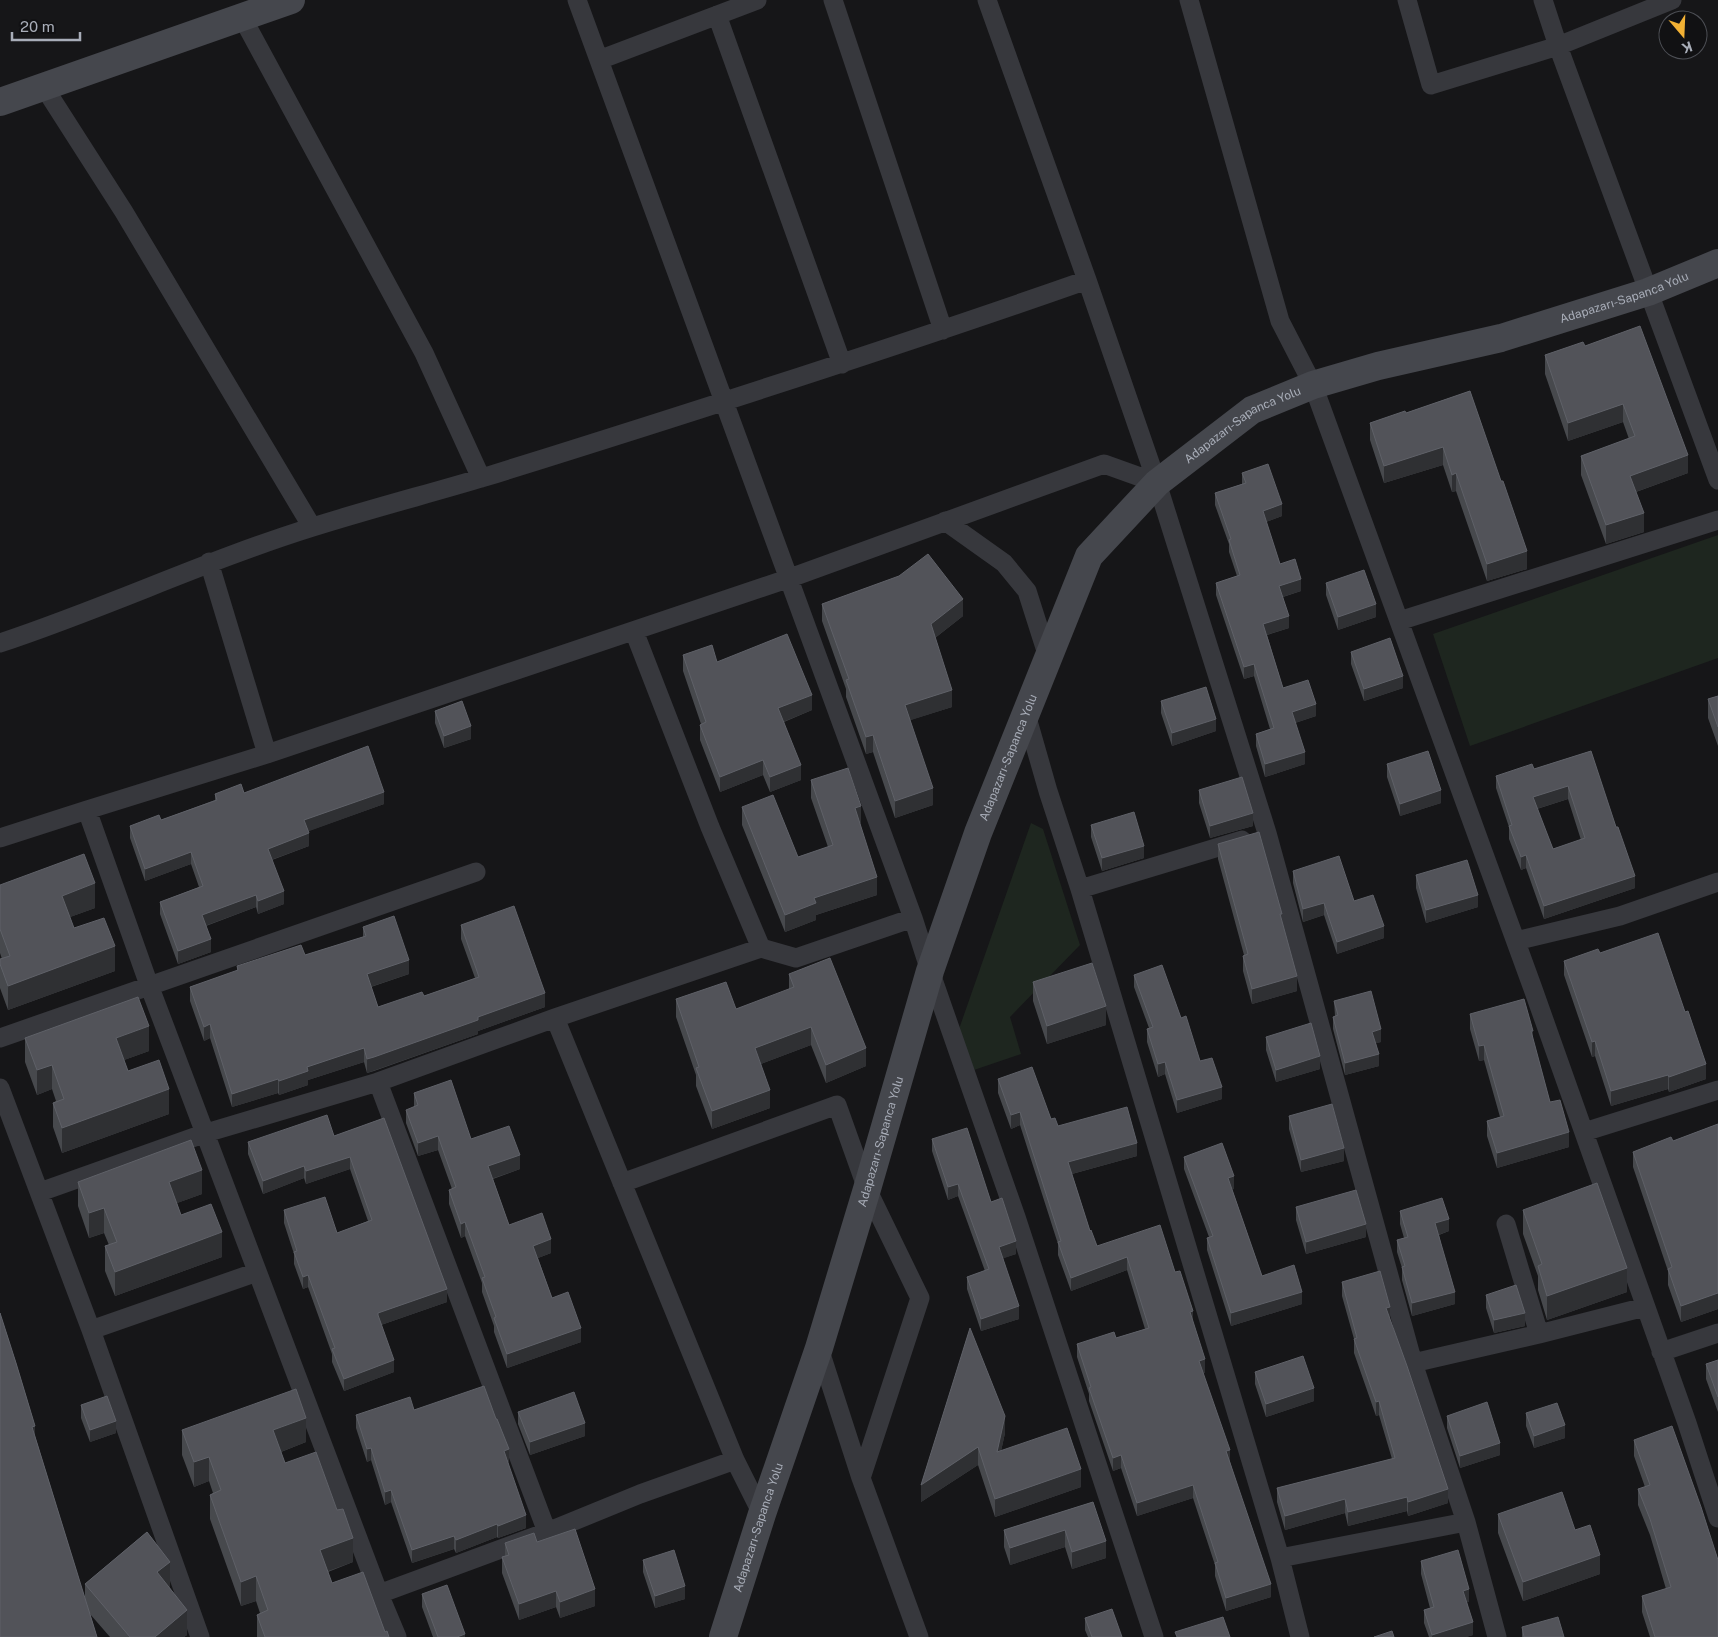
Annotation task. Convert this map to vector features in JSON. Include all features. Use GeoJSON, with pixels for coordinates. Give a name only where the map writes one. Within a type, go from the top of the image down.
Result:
{"type":"FeatureCollection","features":[{"type":"Feature","properties":{"kind":"main road"},"geometry":{"type":"LineString","coordinates":[[0,102],[291,0]]}},
{"type":"Feature","properties":{"kind":"main road","name":"Adapazarı-Sapanca Yolu"},"geometry":{"type":"LineString","coordinates":[[723,1637],[762,1514],[819,1348],[930,971],[978,833],[1089,556],[1157,483],[1252,410],[1313,385],[1378,366],[1501,338],[1648,292],[1718,263]]}},
{"type":"Feature","properties":{"kind":"street"},"geometry":{"type":"LineString","coordinates":[[577,0],[726,402],[913,918],[1016,1217],[1154,1637]]}},
{"type":"Feature","properties":{"kind":"street"},"geometry":{"type":"LineString","coordinates":[[599,60],[757,0]]}},
{"type":"Feature","properties":{"kind":"street"},"geometry":{"type":"LineString","coordinates":[[833,0],[943,330]]}},
{"type":"Feature","properties":{"kind":"street"},"geometry":{"type":"LineString","coordinates":[[987,0],[1157,483],[1267,833],[1413,1363],[1466,1522],[1497,1637]]}},
{"type":"Feature","properties":{"kind":"street"},"geometry":{"type":"LineString","coordinates":[[1189,0],[1280,321],[1313,385],[1516,941],[1662,1352],[1718,1518]]}},
{"type":"Feature","properties":{"kind":"street"},"geometry":{"type":"LineString","coordinates":[[1407,0],[1431,84],[1558,46],[1631,8],[1672,0]]}},
{"type":"Feature","properties":{"kind":"street"},"geometry":{"type":"LineString","coordinates":[[1543,0],[1558,46],[1718,480]]}},
{"type":"Feature","properties":{"kind":"street"},"geometry":{"type":"LineString","coordinates":[[717,15],[842,364]]}},
{"type":"Feature","properties":{"kind":"street"},"geometry":{"type":"LineString","coordinates":[[242,17],[424,353],[481,478]]}},
{"type":"Feature","properties":{"kind":"street"},"geometry":{"type":"LineString","coordinates":[[44,87],[124,212],[312,527]]}},
{"type":"Feature","properties":{"kind":"street"},"geometry":{"type":"LineString","coordinates":[[0,643],[36,631],[209,562],[312,527],[481,478],[726,402],[1087,280]]}},
{"type":"Feature","properties":{"kind":"street"},"geometry":{"type":"LineString","coordinates":[[0,838],[267,754],[634,631],[790,578],[1104,464],[1157,483]]}},
{"type":"Feature","properties":{"kind":"street"},"geometry":{"type":"LineString","coordinates":[[1399,621],[1718,520]]}},
{"type":"Feature","properties":{"kind":"street"},"geometry":{"type":"LineString","coordinates":[[945,521],[1004,563],[1027,591],[1048,657]]}},
{"type":"Feature","properties":{"kind":"street"},"geometry":{"type":"LineString","coordinates":[[209,562],[267,754]]}},
{"type":"Feature","properties":{"kind":"street"},"geometry":{"type":"LineString","coordinates":[[634,631],[710,827],[761,948]]}},
{"type":"Feature","properties":{"kind":"street"},"geometry":{"type":"LineString","coordinates":[[1026,714],[1280,1558],[1300,1637]]}},
{"type":"Feature","properties":{"kind":"street"},"geometry":{"type":"LineString","coordinates":[[87,810],[149,985],[379,1594],[397,1637]]}},
{"type":"Feature","properties":{"kind":"street"},"geometry":{"type":"LineString","coordinates":[[1080,889],[1267,833]]}},
{"type":"Feature","properties":{"kind":"street"},"geometry":{"type":"LineString","coordinates":[[0,1038],[476,872]]}},
{"type":"Feature","properties":{"kind":"street"},"geometry":{"type":"LineString","coordinates":[[1516,941],[1620,916],[1718,882]]}},
{"type":"Feature","properties":{"kind":"street"},"geometry":{"type":"LineString","coordinates":[[40,1192],[206,1133],[378,1082],[555,1018],[761,948],[796,958],[913,918]]}},
{"type":"Feature","properties":{"kind":"street"},"geometry":{"type":"LineString","coordinates":[[555,1018],[736,1460],[762,1514]]}},
{"type":"Feature","properties":{"kind":"street"},"geometry":{"type":"LineString","coordinates":[[378,1082],[547,1532]]}},
{"type":"Feature","properties":{"kind":"street"},"geometry":{"type":"LineString","coordinates":[[0,1088],[91,1330],[200,1637]]}},
{"type":"Feature","properties":{"kind":"street"},"geometry":{"type":"LineString","coordinates":[[1584,1132],[1718,1090]]}},
{"type":"Feature","properties":{"kind":"street"},"geometry":{"type":"LineString","coordinates":[[622,1183],[837,1105],[867,1189],[920,1298],[861,1478]]}},
{"type":"Feature","properties":{"kind":"street"},"geometry":{"type":"LineString","coordinates":[[1506,1224],[1539,1334]]}},
{"type":"Feature","properties":{"kind":"street"},"geometry":{"type":"LineString","coordinates":[[91,1330],[257,1272]]}},
{"type":"Feature","properties":{"kind":"street"},"geometry":{"type":"LineString","coordinates":[[1413,1363],[1645,1307]]}},
{"type":"Feature","properties":{"kind":"street"},"geometry":{"type":"LineString","coordinates":[[1662,1352],[1718,1333]]}},
{"type":"Feature","properties":{"kind":"street"},"geometry":{"type":"LineString","coordinates":[[819,1348],[861,1478],[919,1637]]}},
{"type":"Feature","properties":{"kind":"street"},"geometry":{"type":"LineString","coordinates":[[379,1594],[547,1532],[640,1494],[736,1460]]}},
{"type":"Feature","properties":{"kind":"street"},"geometry":{"type":"LineString","coordinates":[[1280,1558],[1466,1522]]}},
{"type":"Feature","properties":{"kind":"shaded area"},"geometry":{"type":"Polygon","coordinates":[[[1718,535],[1718,658],[1470,746],[1433,634],[1718,535]]]}},
{"type":"Feature","properties":{"kind":"shaded area"},"geometry":{"type":"Polygon","coordinates":[[[1031,823],[1043,829],[1080,945],[1010,1017],[1021,1054],[974,1070],[959,1029],[1031,823]]]}},
{"type":"Feature","properties":{"kind":"building"},"geometry":{"type":"Polygon","coordinates":[[[1640,326],[1688,455],[1630,476],[1644,513],[1606,525],[1581,456],[1635,436],[1623,404],[1568,423],[1545,355],[1583,342],[1585,346],[1640,326]]]}},
{"type":"Feature","properties":{"kind":"building"},"geometry":{"type":"Polygon","coordinates":[[[1470,391],[1527,551],[1487,564],[1456,473],[1452,475],[1443,447],[1384,466],[1370,423],[1470,391]]]}},
{"type":"Feature","properties":{"kind":"building"},"geometry":{"type":"Polygon","coordinates":[[[1268,464],[1282,504],[1263,511],[1280,564],[1295,559],[1301,579],[1279,586],[1289,616],[1263,624],[1283,688],[1308,680],[1316,704],[1292,712],[1305,752],[1265,764],[1256,734],[1274,728],[1254,664],[1244,667],[1216,583],[1240,575],[1229,540],[1231,539],[1215,493],[1246,483],[1242,473],[1268,464]]]}},
{"type":"Feature","properties":{"kind":"building"},"geometry":{"type":"Polygon","coordinates":[[[928,554],[963,599],[931,624],[952,690],[905,705],[933,788],[895,801],[873,735],[866,737],[846,680],[849,679],[822,604],[899,576],[928,554]]]}},
{"type":"Feature","properties":{"kind":"building"},"geometry":{"type":"Polygon","coordinates":[[[1364,570],[1376,604],[1338,617],[1326,583],[1364,570]]]}},
{"type":"Feature","properties":{"kind":"building"},"geometry":{"type":"Polygon","coordinates":[[[787,634],[812,695],[778,708],[801,765],[770,777],[763,760],[720,777],[700,725],[706,722],[683,655],[712,645],[717,662],[787,634]]]}},
{"type":"Feature","properties":{"kind":"building"},"geometry":{"type":"Polygon","coordinates":[[[1390,638],[1403,676],[1364,689],[1351,652],[1390,638]]]}},
{"type":"Feature","properties":{"kind":"building"},"geometry":{"type":"Polygon","coordinates":[[[1206,687],[1216,719],[1172,733],[1161,701],[1206,687]]]}},
{"type":"Feature","properties":{"kind":"building"},"geometry":{"type":"Polygon","coordinates":[[[1718,696],[1718,727],[1708,699],[1718,696]]]}},
{"type":"Feature","properties":{"kind":"building"},"geometry":{"type":"Polygon","coordinates":[[[462,701],[471,726],[444,736],[435,711],[462,701]]]}},
{"type":"Feature","properties":{"kind":"building"},"geometry":{"type":"Polygon","coordinates":[[[368,746],[384,792],[304,820],[309,833],[268,849],[284,891],[258,901],[256,895],[202,915],[211,939],[178,951],[160,902],[203,886],[191,852],[145,869],[130,826],[159,815],[161,820],[217,800],[215,794],[241,784],[244,793],[368,746]]]}},
{"type":"Feature","properties":{"kind":"building"},"geometry":{"type":"Polygon","coordinates":[[[1428,751],[1441,790],[1400,804],[1387,764],[1428,751]]]}},
{"type":"Feature","properties":{"kind":"building"},"geometry":{"type":"Polygon","coordinates":[[[1591,751],[1616,827],[1618,827],[1635,876],[1544,906],[1526,855],[1521,857],[1509,826],[1512,825],[1496,776],[1532,764],[1534,769],[1591,751]],[[1568,786],[1533,797],[1553,849],[1585,838],[1568,786]]]}},
{"type":"Feature","properties":{"kind":"building"},"geometry":{"type":"Polygon","coordinates":[[[848,768],[861,806],[855,808],[877,877],[814,898],[816,903],[785,915],[742,807],[773,795],[798,857],[833,845],[811,780],[848,768]]]}},
{"type":"Feature","properties":{"kind":"building"},"geometry":{"type":"Polygon","coordinates":[[[1242,777],[1253,813],[1210,826],[1199,790],[1242,777]]]}},
{"type":"Feature","properties":{"kind":"building"},"geometry":{"type":"Polygon","coordinates":[[[1134,812],[1144,846],[1102,858],[1091,825],[1134,812]]]}},
{"type":"Feature","properties":{"kind":"building"},"geometry":{"type":"Polygon","coordinates":[[[1259,832],[1297,976],[1252,989],[1243,956],[1248,954],[1218,844],[1259,832]]]}},
{"type":"Feature","properties":{"kind":"building"},"geometry":{"type":"Polygon","coordinates":[[[84,854],[95,883],[62,896],[74,928],[104,918],[115,946],[8,986],[0,964],[0,959],[10,956],[0,929],[0,885],[84,854]]]}},
{"type":"Feature","properties":{"kind":"building"},"geometry":{"type":"Polygon","coordinates":[[[1339,856],[1354,901],[1373,895],[1384,926],[1337,942],[1324,903],[1303,909],[1293,871],[1339,856]]]}},
{"type":"Feature","properties":{"kind":"building"},"geometry":{"type":"Polygon","coordinates":[[[1467,860],[1478,895],[1426,910],[1416,875],[1467,860]]]}},
{"type":"Feature","properties":{"kind":"building"},"geometry":{"type":"Polygon","coordinates":[[[514,906],[545,993],[478,1017],[478,1020],[374,1057],[367,1059],[364,1048],[307,1067],[308,1071],[232,1094],[210,1024],[204,1027],[190,987],[238,970],[237,966],[301,945],[305,955],[366,936],[363,927],[394,916],[409,960],[367,974],[378,1007],[422,992],[424,996],[479,977],[461,925],[514,906]]]}},
{"type":"Feature","properties":{"kind":"building"},"geometry":{"type":"Polygon","coordinates":[[[1658,933],[1685,1012],[1688,1011],[1706,1064],[1669,1077],[1668,1075],[1611,1091],[1595,1041],[1592,1042],[1564,961],[1598,949],[1600,953],[1658,933]]]}},
{"type":"Feature","properties":{"kind":"building"},"geometry":{"type":"Polygon","coordinates":[[[830,958],[866,1048],[826,1065],[811,1027],[755,1048],[770,1090],[712,1111],[696,1068],[699,1067],[676,999],[726,982],[736,1009],[794,987],[789,974],[830,958]]]}},
{"type":"Feature","properties":{"kind":"building"},"geometry":{"type":"Polygon","coordinates":[[[1092,963],[1106,1006],[1047,1026],[1033,982],[1092,963]]]}},
{"type":"Feature","properties":{"kind":"building"},"geometry":{"type":"Polygon","coordinates":[[[1162,965],[1181,1018],[1186,1016],[1200,1061],[1212,1058],[1222,1087],[1177,1100],[1165,1062],[1158,1064],[1147,1029],[1153,1027],[1134,975],[1162,965]]]}},
{"type":"Feature","properties":{"kind":"building"},"geometry":{"type":"Polygon","coordinates":[[[1371,991],[1381,1029],[1372,1032],[1379,1054],[1345,1063],[1333,1017],[1338,1015],[1334,1001],[1371,991]]]}},
{"type":"Feature","properties":{"kind":"building"},"geometry":{"type":"Polygon","coordinates":[[[138,997],[149,1026],[116,1038],[128,1071],[159,1060],[169,1089],[62,1128],[53,1103],[64,1099],[52,1065],[37,1070],[25,1038],[138,997]]]}},
{"type":"Feature","properties":{"kind":"building"},"geometry":{"type":"Polygon","coordinates":[[[1524,999],[1550,1102],[1560,1100],[1569,1132],[1497,1153],[1487,1121],[1504,1116],[1484,1045],[1479,1046],[1470,1014],[1524,999]]]}},
{"type":"Feature","properties":{"kind":"building"},"geometry":{"type":"Polygon","coordinates":[[[1311,1023],[1320,1056],[1276,1070],[1266,1037],[1311,1023]]]}},
{"type":"Feature","properties":{"kind":"building"},"geometry":{"type":"Polygon","coordinates":[[[1032,1067],[1051,1119],[1055,1118],[1058,1126],[1127,1107],[1137,1143],[1068,1162],[1090,1231],[1097,1246],[1160,1225],[1175,1272],[1180,1271],[1193,1311],[1190,1312],[1205,1359],[1199,1361],[1230,1450],[1226,1451],[1271,1584],[1226,1598],[1215,1563],[1218,1562],[1193,1485],[1137,1503],[1121,1455],[1113,1458],[1089,1388],[1091,1387],[1077,1344],[1114,1332],[1116,1338],[1149,1328],[1127,1257],[1071,1278],[1058,1242],[1061,1241],[1020,1112],[1011,1115],[998,1079],[1032,1067]]]}},
{"type":"Feature","properties":{"kind":"building"},"geometry":{"type":"Polygon","coordinates":[[[451,1080],[471,1139],[509,1126],[520,1155],[488,1166],[509,1225],[542,1213],[551,1239],[533,1246],[552,1298],[568,1292],[581,1328],[507,1354],[482,1278],[485,1277],[465,1222],[461,1224],[449,1190],[456,1187],[438,1136],[418,1143],[406,1110],[418,1105],[414,1093],[451,1080]]]}},
{"type":"Feature","properties":{"kind":"building"},"geometry":{"type":"Polygon","coordinates":[[[1332,1104],[1344,1148],[1301,1160],[1289,1116],[1332,1104]]]}},
{"type":"Feature","properties":{"kind":"building"},"geometry":{"type":"Polygon","coordinates":[[[327,1115],[334,1136],[384,1118],[447,1289],[378,1313],[394,1360],[344,1379],[332,1349],[335,1348],[308,1275],[303,1277],[294,1252],[297,1251],[284,1210],[325,1197],[337,1233],[372,1220],[350,1157],[306,1171],[304,1166],[263,1181],[248,1142],[327,1115]]]}},
{"type":"Feature","properties":{"kind":"building"},"geometry":{"type":"Polygon","coordinates":[[[1718,1124],[1718,1293],[1681,1306],[1668,1269],[1672,1267],[1633,1152],[1671,1137],[1673,1141],[1718,1124]]]}},
{"type":"Feature","properties":{"kind":"building"},"geometry":{"type":"Polygon","coordinates":[[[967,1128],[991,1202],[1002,1198],[1016,1241],[999,1247],[1019,1306],[981,1319],[967,1277],[989,1269],[958,1184],[948,1187],[932,1139],[967,1128]]]}},
{"type":"Feature","properties":{"kind":"building"},"geometry":{"type":"Polygon","coordinates":[[[191,1140],[202,1170],[169,1182],[181,1215],[211,1204],[222,1232],[115,1272],[105,1246],[117,1242],[104,1208],[89,1213],[78,1182],[191,1140]]]}},
{"type":"Feature","properties":{"kind":"building"},"geometry":{"type":"Polygon","coordinates":[[[1222,1143],[1234,1176],[1228,1178],[1262,1276],[1294,1265],[1302,1292],[1231,1313],[1207,1238],[1213,1236],[1184,1157],[1222,1143]]]}},
{"type":"Feature","properties":{"kind":"building"},"geometry":{"type":"Polygon","coordinates":[[[1597,1183],[1627,1268],[1547,1296],[1538,1266],[1542,1264],[1523,1210],[1597,1183]]]}},
{"type":"Feature","properties":{"kind":"building"},"geometry":{"type":"Polygon","coordinates":[[[1356,1190],[1366,1224],[1306,1242],[1296,1207],[1356,1190]]]}},
{"type":"Feature","properties":{"kind":"building"},"geometry":{"type":"Polygon","coordinates":[[[1442,1198],[1449,1219],[1435,1223],[1455,1292],[1412,1303],[1402,1267],[1405,1266],[1397,1240],[1408,1237],[1400,1211],[1442,1198]]]}},
{"type":"Feature","properties":{"kind":"building"},"geometry":{"type":"Polygon","coordinates":[[[1380,1271],[1390,1307],[1386,1308],[1448,1489],[1408,1502],[1407,1497],[1348,1512],[1345,1499],[1285,1516],[1277,1488],[1395,1458],[1379,1401],[1376,1402],[1354,1339],[1357,1338],[1342,1282],[1380,1271]]]}},
{"type":"Feature","properties":{"kind":"building"},"geometry":{"type":"Polygon","coordinates":[[[1516,1285],[1525,1313],[1494,1320],[1486,1295],[1516,1285]]]}},
{"type":"Feature","properties":{"kind":"building"},"geometry":{"type":"Polygon","coordinates":[[[0,1313],[35,1426],[32,1427],[97,1637],[0,1637],[0,1313]]]}},
{"type":"Feature","properties":{"kind":"building"},"geometry":{"type":"Polygon","coordinates":[[[970,1328],[1005,1416],[997,1452],[1067,1428],[1081,1469],[995,1499],[978,1447],[921,1485],[970,1328]]]}},
{"type":"Feature","properties":{"kind":"building"},"geometry":{"type":"Polygon","coordinates":[[[1303,1356],[1314,1388],[1266,1404],[1255,1372],[1303,1356]]]}},
{"type":"Feature","properties":{"kind":"building"},"geometry":{"type":"Polygon","coordinates":[[[1718,1360],[1718,1397],[1706,1364],[1718,1360]]]}},
{"type":"Feature","properties":{"kind":"building"},"geometry":{"type":"Polygon","coordinates":[[[484,1386],[509,1449],[504,1451],[526,1515],[456,1540],[454,1536],[412,1550],[391,1490],[385,1492],[371,1448],[367,1449],[356,1415],[410,1397],[414,1410],[484,1386]]]}},
{"type":"Feature","properties":{"kind":"building"},"geometry":{"type":"Polygon","coordinates":[[[296,1389],[306,1418],[273,1430],[285,1463],[316,1452],[337,1510],[343,1509],[353,1538],[320,1550],[332,1583],[363,1572],[385,1632],[387,1631],[389,1637],[265,1637],[257,1615],[268,1610],[256,1576],[241,1582],[210,1495],[221,1490],[209,1457],[194,1462],[182,1430],[296,1389]]]}},
{"type":"Feature","properties":{"kind":"building"},"geometry":{"type":"Polygon","coordinates":[[[574,1392],[585,1423],[530,1442],[518,1412],[574,1392]]]}},
{"type":"Feature","properties":{"kind":"building"},"geometry":{"type":"Polygon","coordinates":[[[107,1396],[116,1421],[90,1430],[81,1405],[107,1396]]]}},
{"type":"Feature","properties":{"kind":"building"},"geometry":{"type":"Polygon","coordinates":[[[1487,1402],[1500,1443],[1460,1456],[1447,1416],[1487,1402]]]}},
{"type":"Feature","properties":{"kind":"building"},"geometry":{"type":"Polygon","coordinates":[[[1557,1403],[1565,1425],[1534,1436],[1526,1413],[1557,1403]]]}},
{"type":"Feature","properties":{"kind":"building"},"geometry":{"type":"Polygon","coordinates":[[[1672,1426],[1718,1560],[1718,1637],[1655,1637],[1642,1596],[1671,1587],[1650,1519],[1638,1489],[1650,1485],[1634,1440],[1672,1426]]]}},
{"type":"Feature","properties":{"kind":"building"},"geometry":{"type":"Polygon","coordinates":[[[1562,1492],[1575,1530],[1590,1525],[1600,1555],[1523,1582],[1498,1514],[1562,1492]]]}},
{"type":"Feature","properties":{"kind":"building"},"geometry":{"type":"Polygon","coordinates":[[[1093,1502],[1106,1541],[1072,1552],[1065,1530],[1010,1548],[1004,1530],[1093,1502]]]}},
{"type":"Feature","properties":{"kind":"building"},"geometry":{"type":"Polygon","coordinates":[[[575,1529],[595,1589],[560,1602],[556,1591],[519,1604],[502,1557],[509,1555],[505,1543],[534,1533],[537,1542],[575,1529]]]}},
{"type":"Feature","properties":{"kind":"building"},"geometry":{"type":"Polygon","coordinates":[[[147,1532],[170,1562],[157,1572],[187,1610],[155,1637],[130,1637],[85,1584],[147,1532]]]}},
{"type":"Feature","properties":{"kind":"building"},"geometry":{"type":"Polygon","coordinates":[[[674,1550],[685,1586],[655,1596],[643,1560],[674,1550]]]}},
{"type":"Feature","properties":{"kind":"building"},"geometry":{"type":"Polygon","coordinates":[[[1458,1550],[1469,1589],[1463,1591],[1473,1622],[1432,1635],[1424,1610],[1434,1607],[1421,1561],[1458,1550]]]}},
{"type":"Feature","properties":{"kind":"building"},"geometry":{"type":"Polygon","coordinates":[[[447,1585],[465,1634],[457,1637],[438,1637],[422,1594],[447,1585]]]}},
{"type":"Feature","properties":{"kind":"building"},"geometry":{"type":"Polygon","coordinates":[[[1112,1609],[1122,1637],[1092,1637],[1085,1618],[1112,1609]]]}},
{"type":"Feature","properties":{"kind":"building"},"geometry":{"type":"Polygon","coordinates":[[[1223,1617],[1230,1637],[1177,1637],[1175,1632],[1223,1617]]]}},
{"type":"Feature","properties":{"kind":"building"},"geometry":{"type":"Polygon","coordinates":[[[1558,1617],[1564,1637],[1524,1637],[1522,1627],[1558,1617]]]}},
{"type":"Feature","properties":{"kind":"building"},"geometry":{"type":"Polygon","coordinates":[[[1392,1631],[1394,1637],[1374,1637],[1392,1631]]]}}]}
